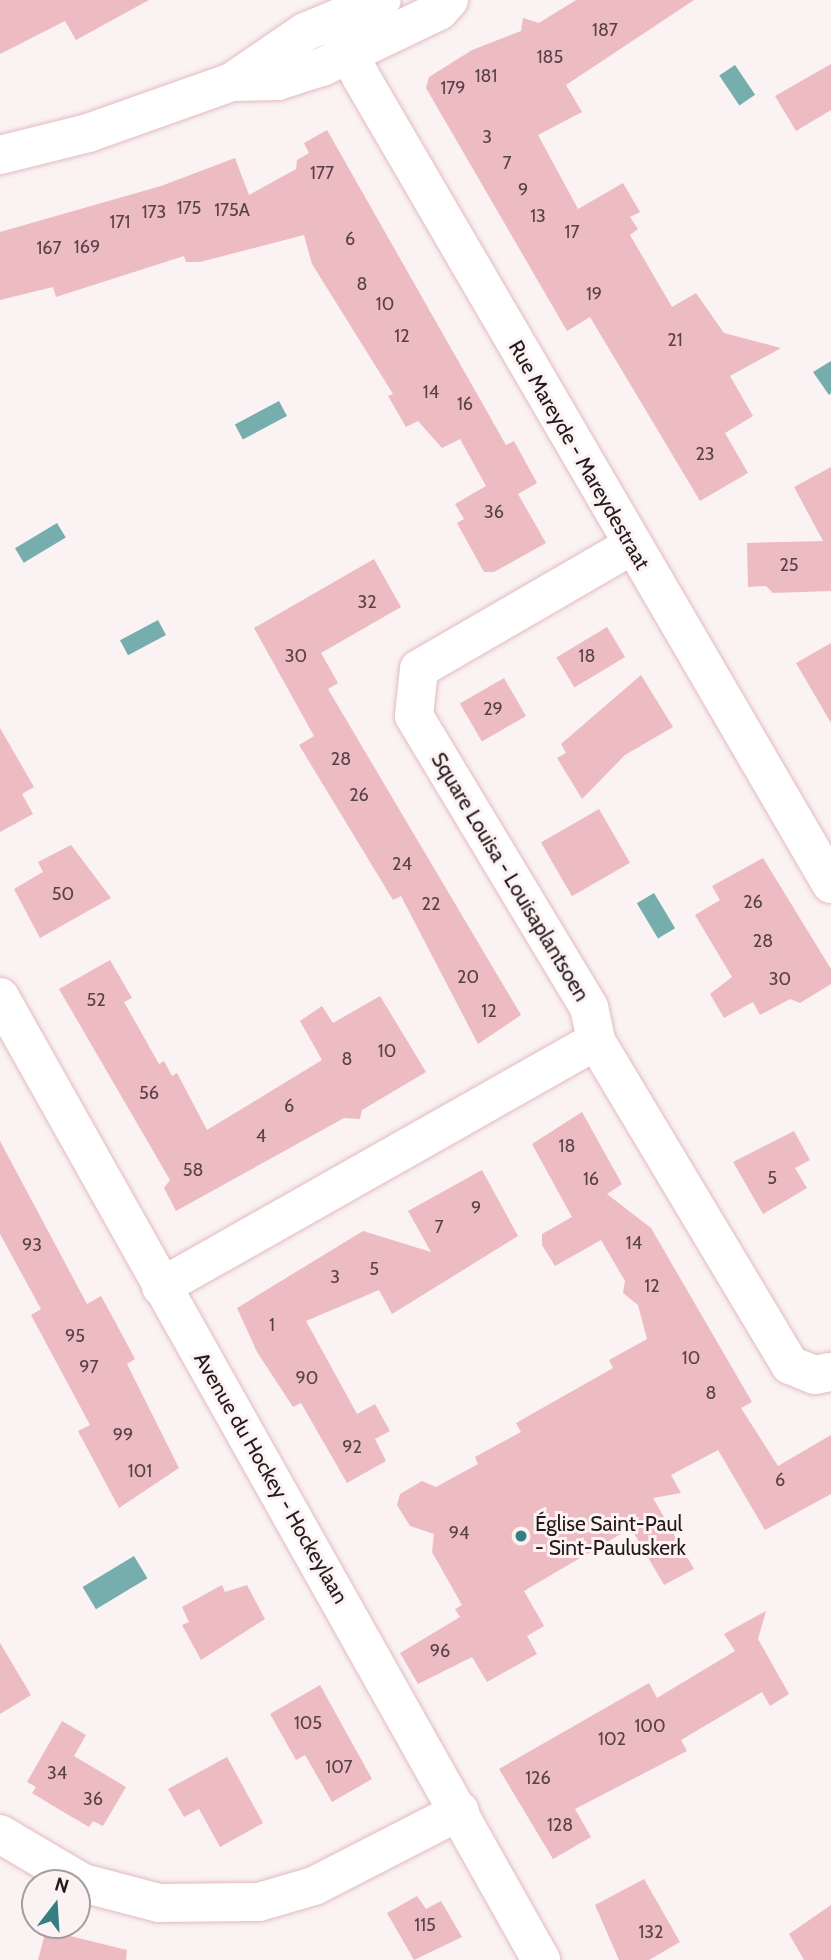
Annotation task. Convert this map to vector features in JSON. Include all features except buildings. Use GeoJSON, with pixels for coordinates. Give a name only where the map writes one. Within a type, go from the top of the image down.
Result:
{"type":"FeatureCollection","features":[{"type":"Feature","properties":{"kind":"street"},"geometry":{"type":"LineString","coordinates":[[232,82],[271,51],[382,0]]}},
{"type":"Feature","properties":{"kind":"street"},"geometry":{"type":"LineString","coordinates":[[0,155],[88,133],[232,82],[278,81],[351,55],[449,0]]}},
{"type":"Feature","properties":{"kind":"street","name":"Rue Mareyde - Mareydestraat"},"geometry":{"type":"LineString","coordinates":[[334,21],[631,546],[831,884]]}},
{"type":"Feature","properties":{"kind":"street","name":"Square Louisa - Louisaplantsoen"},"geometry":{"type":"LineString","coordinates":[[631,546],[419,669],[412,691],[414,716],[589,1007],[596,1041],[790,1365],[815,1375],[831,1372]]}},
{"type":"Feature","properties":{"kind":"street","name":"Avenue du Hockey - Hockeylaan"},"geometry":{"type":"LineString","coordinates":[[0,997],[460,1811],[541,1960]]}},
{"type":"Feature","properties":{"kind":"street"},"geometry":{"type":"LineString","coordinates":[[162,1287],[596,1041]]}},
{"type":"Feature","properties":{"kind":"street"},"geometry":{"type":"LineString","coordinates":[[0,1834],[83,1883],[159,1903],[259,1902],[314,1886],[460,1811]]}},
{"type":"Feature","properties":{"kind":"water"},"geometry":{"type":"Polygon","coordinates":[[[735,65],[755,95],[739,105],[719,76],[735,65]]]}},
{"type":"Feature","properties":{"kind":"water"},"geometry":{"type":"Polygon","coordinates":[[[831,361],[831,393],[829,395],[813,372],[831,361]]]}},
{"type":"Feature","properties":{"kind":"water"},"geometry":{"type":"Polygon","coordinates":[[[279,401],[287,416],[243,439],[235,424],[279,401]]]}},
{"type":"Feature","properties":{"kind":"water"},"geometry":{"type":"Polygon","coordinates":[[[57,523],[66,538],[24,563],[15,548],[57,523]]]}},
{"type":"Feature","properties":{"kind":"water"},"geometry":{"type":"Polygon","coordinates":[[[158,620],[166,635],[128,655],[120,640],[158,620]]]}},
{"type":"Feature","properties":{"kind":"water"},"geometry":{"type":"Polygon","coordinates":[[[654,893],[675,928],[658,938],[637,903],[654,893]]]}},
{"type":"Feature","properties":{"kind":"water"},"geometry":{"type":"Polygon","coordinates":[[[134,1556],[147,1578],[96,1609],[83,1587],[134,1556]]]}},
{"type":"Feature","properties":{"kind":"place","name":"Église Saint-Paul - Sint-Pauluskerk"},"geometry":{"type":"Point","coordinates":[521,1536]}}]}
